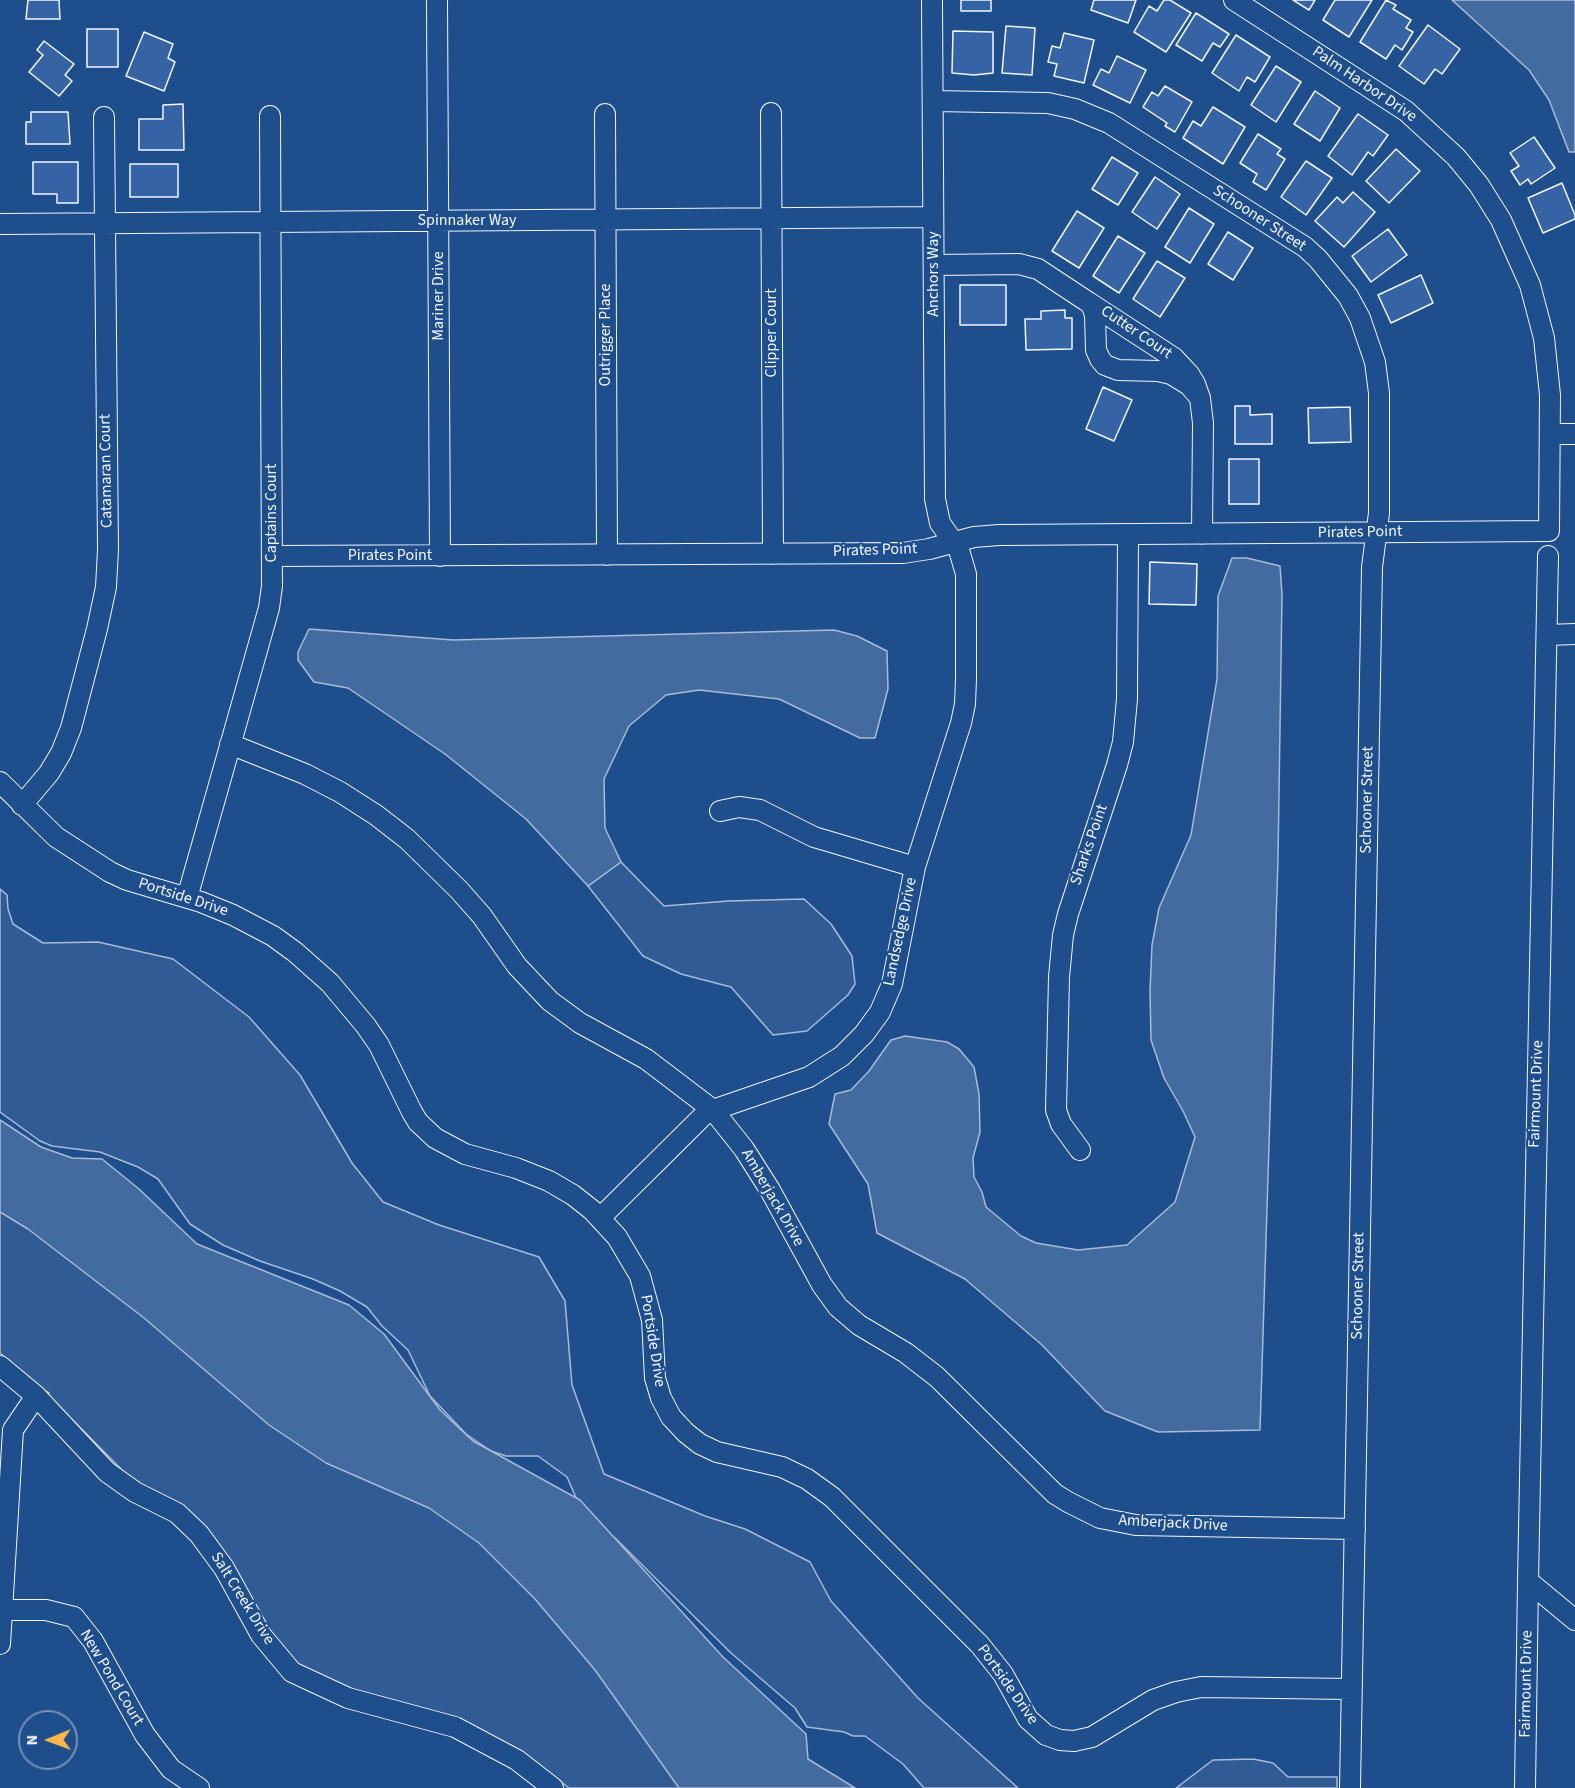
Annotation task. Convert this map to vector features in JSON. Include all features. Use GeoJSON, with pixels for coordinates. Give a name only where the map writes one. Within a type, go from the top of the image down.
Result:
{"type":"FeatureCollection","features":[{"type":"Feature","properties":{"kind":"street","name":"Mariner Drive"},"geometry":{"type":"LineString","coordinates":[[437,0],[440,556]]}},
{"type":"Feature","properties":{"kind":"street","name":"Anchors Way"},"geometry":{"type":"LineString","coordinates":[[932,0],[936,510],[940,523],[954,542]]}},
{"type":"Feature","properties":{"kind":"street","name":"Palm Harbor Drive"},"geometry":{"type":"LineString","coordinates":[[1234,0],[1406,111],[1456,157],[1479,185],[1501,220],[1530,285],[1539,314],[1548,363],[1549,531]]}},
{"type":"Feature","properties":{"kind":"street","name":"Schooner Street"},"geometry":{"type":"LineString","coordinates":[[933,101],[1039,102],[1058,104],[1095,116],[1292,239],[1318,259],[1352,303],[1360,318],[1375,362],[1379,393],[1379,513],[1372,590],[1350,1788]]}},
{"type":"Feature","properties":{"kind":"street","name":"Clipper Court"},"geometry":{"type":"LineString","coordinates":[[771,112],[773,554]]}},
{"type":"Feature","properties":{"kind":"street","name":"Outrigger Place"},"geometry":{"type":"LineString","coordinates":[[605,114],[607,555]]}},
{"type":"Feature","properties":{"kind":"street","name":"Captains Court"},"geometry":{"type":"LineString","coordinates":[[187,898],[269,608],[272,556],[270,116]]}},
{"type":"Feature","properties":{"kind":"street","name":"Catamaran Court"},"geometry":{"type":"LineString","coordinates":[[22,805],[49,773],[61,753],[71,728],[106,588],[108,550],[104,117]]}},
{"type":"Feature","properties":{"kind":"street","name":"Spinnaker Way"},"geometry":{"type":"LineString","coordinates":[[0,224],[933,217]]}},
{"type":"Feature","properties":{"kind":"street","name":"Cutter Court"},"geometry":{"type":"LineString","coordinates":[[934,265],[1028,265],[1038,269],[1174,358],[1189,374],[1200,398],[1203,423],[1202,534]]}},
{"type":"Feature","properties":{"kind":"street","name":"Cutter Court"},"geometry":{"type":"LineString","coordinates":[[1088,302],[1094,311],[1098,355],[1105,365],[1118,370],[1152,370],[1171,374],[1183,380],[1200,398]]}},
{"type":"Feature","properties":{"kind":"street"},"geometry":{"type":"LineString","coordinates":[[1550,434],[1575,434]]}},
{"type":"Feature","properties":{"kind":"street","name":"Pirates Point"},"geometry":{"type":"LineString","coordinates":[[272,556],[903,553],[999,535],[1549,531]]}},
{"type":"Feature","properties":{"kind":"street","name":"Sharks Point"},"geometry":{"type":"LineString","coordinates":[[1080,1150],[1061,1124],[1056,1110],[1059,977],[1063,935],[1068,914],[1123,742],[1127,699],[1128,534]]}},
{"type":"Feature","properties":{"kind":"street","name":"Landsedge Drive"},"geometry":{"type":"LineString","coordinates":[[600,1218],[698,1121],[713,1110],[809,1077],[842,1056],[864,1034],[880,1012],[892,984],[915,867],[962,723],[965,704],[968,588],[962,559],[954,542]]}},
{"type":"Feature","properties":{"kind":"street"},"geometry":{"type":"LineString","coordinates":[[1548,556],[1547,635],[1575,634]]}},
{"type":"Feature","properties":{"kind":"street","name":"Fairmount Drive"},"geometry":{"type":"LineString","coordinates":[[1525,1788],[1547,635]]}},
{"type":"Feature","properties":{"kind":"street","name":"Amberjack Drive"},"geometry":{"type":"LineString","coordinates":[[230,744],[305,774],[340,792],[383,821],[427,857],[459,890],[482,916],[517,966],[550,1001],[580,1023],[646,1059],[713,1110],[744,1149],[770,1190],[822,1285],[838,1307],[859,1325],[906,1353],[937,1377],[1055,1494],[1100,1518],[1136,1525],[1355,1529]]}},
{"type":"Feature","properties":{"kind":"street","name":"Portside Drive"},"geometry":{"type":"LineString","coordinates":[[0,782],[56,837],[110,872],[233,915],[273,936],[330,982],[366,1026],[379,1045],[418,1122],[435,1138],[465,1154],[516,1168],[549,1181],[573,1195],[600,1218],[625,1248],[640,1276],[652,1320],[656,1378],[661,1398],[671,1417],[700,1444],[717,1452],[782,1467],[807,1479],[832,1497],[980,1645],[1003,1674],[1028,1719],[1046,1735],[1060,1740],[1074,1741],[1092,1737],[1153,1700],[1200,1687],[1351,1689]]}},
{"type":"Feature","properties":{"kind":"street"},"geometry":{"type":"LineString","coordinates":[[720,811],[739,807],[760,810],[821,839],[915,867]]}},
{"type":"Feature","properties":{"kind":"street","name":"Salt Creek Drive"},"geometry":{"type":"LineString","coordinates":[[0,1366],[36,1396],[107,1472],[135,1492],[177,1513],[199,1534],[224,1568],[261,1635],[292,1672],[348,1698],[455,1727],[517,1760],[553,1788]]}},
{"type":"Feature","properties":{"kind":"street"},"geometry":{"type":"LineString","coordinates":[[0,1644],[14,1430],[36,1396]]}},
{"type":"Feature","properties":{"kind":"street"},"geometry":{"type":"LineString","coordinates":[[1528,1581],[1575,1620]]}},
{"type":"Feature","properties":{"kind":"street","name":"New Pond Court"},"geometry":{"type":"LineString","coordinates":[[3,1610],[46,1610],[74,1617],[93,1641],[145,1735],[171,1769],[199,1788]]}},
{"type":"Feature","properties":{"kind":"shaded area"},"geometry":{"type":"Polygon","coordinates":[[[1452,0],[1575,0],[1575,152],[1569,152],[1549,100],[1529,70],[1452,0]]]}},
{"type":"Feature","properties":{"kind":"shaded area"},"geometry":{"type":"Polygon","coordinates":[[[1232,558],[1247,558],[1280,566],[1282,595],[1278,859],[1260,1430],[1158,1432],[1105,1411],[1042,1345],[965,1279],[877,1233],[868,1184],[829,1124],[835,1094],[851,1090],[869,1071],[891,1040],[905,1036],[947,1042],[959,1049],[974,1067],[979,1094],[980,1132],[973,1158],[974,1177],[982,1192],[986,1207],[1021,1236],[1036,1243],[1078,1250],[1127,1245],[1175,1202],[1195,1137],[1164,1078],[1151,1040],[1152,945],[1159,908],[1191,835],[1217,679],[1218,596],[1232,558]]]}},
{"type":"Feature","properties":{"kind":"shaded area"},"geometry":{"type":"Polygon","coordinates":[[[309,629],[453,640],[834,630],[857,636],[887,651],[888,689],[875,738],[860,738],[779,699],[699,690],[666,695],[629,726],[604,779],[605,828],[621,862],[588,886],[526,819],[445,754],[348,688],[314,682],[298,660],[298,652],[309,629]]]}},
{"type":"Feature","properties":{"kind":"shaded area"},"geometry":{"type":"Polygon","coordinates":[[[621,862],[664,906],[804,899],[831,924],[852,956],[855,984],[848,995],[807,1031],[773,1035],[731,987],[681,974],[643,956],[588,886],[621,862]]]}},
{"type":"Feature","properties":{"kind":"shaded area"},"geometry":{"type":"Polygon","coordinates":[[[0,889],[7,895],[8,909],[13,924],[43,943],[98,942],[173,959],[249,1017],[300,1075],[352,1163],[383,1202],[439,1225],[539,1257],[565,1301],[572,1385],[604,1474],[705,1516],[745,1529],[810,1562],[831,1601],[918,1698],[1018,1788],[924,1788],[903,1764],[865,1736],[853,1736],[844,1732],[807,1727],[795,1708],[731,1653],[615,1538],[584,1516],[567,1477],[538,1456],[506,1456],[491,1451],[466,1434],[430,1396],[408,1350],[382,1326],[367,1307],[313,1279],[260,1261],[223,1245],[190,1224],[158,1179],[138,1167],[100,1152],[52,1146],[40,1141],[0,1112],[0,889]]]}},
{"type":"Feature","properties":{"kind":"shaded area"},"geometry":{"type":"Polygon","coordinates":[[[0,1120],[41,1147],[72,1158],[102,1159],[139,1189],[197,1244],[349,1305],[384,1334],[440,1410],[473,1441],[580,1500],[723,1657],[806,1734],[808,1759],[855,1788],[679,1788],[595,1670],[535,1599],[479,1543],[429,1508],[326,1463],[269,1425],[144,1318],[28,1229],[0,1212],[0,1120]]]}},
{"type":"Feature","properties":{"kind":"shaded area"},"geometry":{"type":"Polygon","coordinates":[[[0,1180],[469,1520],[697,1788],[569,1788],[524,1753],[460,1719],[352,1690],[299,1665],[269,1630],[233,1564],[207,1528],[182,1505],[141,1485],[123,1471],[48,1395],[49,1393],[0,1353],[0,1180]]]}},
{"type":"Feature","properties":{"kind":"shaded area"},"geometry":{"type":"Polygon","coordinates":[[[1253,1759],[1273,1763],[1288,1777],[1337,1777],[1337,1788],[1176,1788],[1213,1760],[1253,1759]]]}},
{"type":"Feature","properties":{"kind":"building"},"geometry":{"type":"Polygon","coordinates":[[[28,0],[59,0],[60,19],[26,19],[28,0]]]}},
{"type":"Feature","properties":{"kind":"building"},"geometry":{"type":"Polygon","coordinates":[[[961,0],[991,0],[991,11],[961,11],[961,0]]]}},
{"type":"Feature","properties":{"kind":"building"},"geometry":{"type":"Polygon","coordinates":[[[1094,0],[1136,0],[1128,23],[1091,10],[1094,0]]]}},
{"type":"Feature","properties":{"kind":"building"},"geometry":{"type":"Polygon","coordinates":[[[1164,0],[1170,0],[1191,13],[1166,52],[1134,32],[1149,6],[1157,11],[1164,0]]]}},
{"type":"Feature","properties":{"kind":"building"},"geometry":{"type":"Polygon","coordinates":[[[1293,0],[1315,0],[1309,10],[1293,0]]]}},
{"type":"Feature","properties":{"kind":"building"},"geometry":{"type":"Polygon","coordinates":[[[1335,0],[1372,0],[1349,37],[1323,20],[1335,0]]]}},
{"type":"Feature","properties":{"kind":"building"},"geometry":{"type":"Polygon","coordinates":[[[1386,0],[1396,5],[1393,9],[1411,20],[1406,28],[1413,32],[1402,50],[1395,45],[1386,59],[1360,42],[1386,0]]]}},
{"type":"Feature","properties":{"kind":"building"},"geometry":{"type":"Polygon","coordinates":[[[1196,13],[1229,34],[1220,47],[1213,43],[1202,61],[1176,45],[1196,13]]]}},
{"type":"Feature","properties":{"kind":"building"},"geometry":{"type":"Polygon","coordinates":[[[1428,25],[1460,49],[1442,74],[1435,69],[1424,84],[1399,66],[1428,25]]]}},
{"type":"Feature","properties":{"kind":"building"},"geometry":{"type":"Polygon","coordinates":[[[1006,26],[1035,28],[1032,75],[1002,73],[1006,26]]]}},
{"type":"Feature","properties":{"kind":"building"},"geometry":{"type":"Polygon","coordinates":[[[87,29],[118,29],[118,67],[87,67],[87,29]]]}},
{"type":"Feature","properties":{"kind":"building"},"geometry":{"type":"Polygon","coordinates":[[[953,31],[993,32],[993,73],[974,75],[952,73],[953,31]]]}},
{"type":"Feature","properties":{"kind":"building"},"geometry":{"type":"Polygon","coordinates":[[[144,32],[173,44],[168,58],[175,62],[164,91],[126,76],[144,32]]]}},
{"type":"Feature","properties":{"kind":"building"},"geometry":{"type":"Polygon","coordinates":[[[1064,33],[1094,40],[1084,83],[1054,76],[1057,64],[1048,62],[1052,46],[1060,48],[1064,33]]]}},
{"type":"Feature","properties":{"kind":"building"},"geometry":{"type":"Polygon","coordinates":[[[1236,35],[1270,57],[1255,82],[1247,77],[1239,91],[1212,73],[1236,35]]]}},
{"type":"Feature","properties":{"kind":"building"},"geometry":{"type":"Polygon","coordinates":[[[44,41],[74,64],[65,75],[72,81],[59,96],[29,72],[43,55],[37,50],[44,41]]]}},
{"type":"Feature","properties":{"kind":"building"},"geometry":{"type":"Polygon","coordinates":[[[1117,56],[1146,70],[1130,103],[1093,85],[1101,69],[1109,73],[1117,56]]]}},
{"type":"Feature","properties":{"kind":"building"},"geometry":{"type":"Polygon","coordinates":[[[1276,66],[1301,82],[1276,122],[1251,105],[1276,66]]]}},
{"type":"Feature","properties":{"kind":"building"},"geometry":{"type":"Polygon","coordinates":[[[1165,86],[1192,102],[1175,132],[1165,126],[1167,123],[1143,107],[1152,92],[1158,96],[1165,86]]]}},
{"type":"Feature","properties":{"kind":"building"},"geometry":{"type":"Polygon","coordinates":[[[1315,91],[1340,108],[1320,141],[1294,124],[1315,91]]]}},
{"type":"Feature","properties":{"kind":"building"},"geometry":{"type":"Polygon","coordinates":[[[183,104],[184,150],[139,150],[139,119],[163,119],[163,105],[183,104]]]}},
{"type":"Feature","properties":{"kind":"building"},"geometry":{"type":"Polygon","coordinates":[[[1213,107],[1245,127],[1223,164],[1183,138],[1193,121],[1201,126],[1213,107]]]}},
{"type":"Feature","properties":{"kind":"building"},"geometry":{"type":"Polygon","coordinates":[[[31,112],[68,112],[70,144],[26,144],[26,122],[31,122],[31,112]]]}},
{"type":"Feature","properties":{"kind":"building"},"geometry":{"type":"Polygon","coordinates":[[[1358,114],[1388,135],[1373,156],[1368,152],[1352,175],[1328,156],[1358,114]]]}},
{"type":"Feature","properties":{"kind":"building"},"geometry":{"type":"Polygon","coordinates":[[[1258,134],[1281,149],[1277,154],[1285,159],[1266,190],[1253,182],[1257,174],[1240,163],[1258,134]]]}},
{"type":"Feature","properties":{"kind":"building"},"geometry":{"type":"Polygon","coordinates":[[[1534,137],[1555,168],[1531,184],[1528,179],[1520,185],[1511,171],[1519,166],[1510,153],[1534,137]]]}},
{"type":"Feature","properties":{"kind":"building"},"geometry":{"type":"Polygon","coordinates":[[[1396,149],[1420,171],[1389,203],[1366,181],[1396,149]]]}},
{"type":"Feature","properties":{"kind":"building"},"geometry":{"type":"Polygon","coordinates":[[[1112,157],[1138,173],[1118,205],[1092,189],[1112,157]]]}},
{"type":"Feature","properties":{"kind":"building"},"geometry":{"type":"Polygon","coordinates":[[[1306,161],[1332,178],[1306,215],[1281,197],[1306,161]]]}},
{"type":"Feature","properties":{"kind":"building"},"geometry":{"type":"Polygon","coordinates":[[[33,162],[78,162],[78,203],[57,203],[57,194],[33,194],[33,162]]]}},
{"type":"Feature","properties":{"kind":"building"},"geometry":{"type":"Polygon","coordinates":[[[130,164],[178,164],[178,197],[130,197],[130,164]]]}},
{"type":"Feature","properties":{"kind":"building"},"geometry":{"type":"Polygon","coordinates":[[[1155,177],[1180,194],[1157,229],[1132,212],[1155,177]]]}},
{"type":"Feature","properties":{"kind":"building"},"geometry":{"type":"Polygon","coordinates":[[[1562,183],[1575,219],[1543,233],[1528,198],[1562,183]]]}},
{"type":"Feature","properties":{"kind":"building"},"geometry":{"type":"Polygon","coordinates":[[[1353,192],[1375,212],[1344,247],[1315,221],[1337,197],[1343,203],[1353,192]]]}},
{"type":"Feature","properties":{"kind":"building"},"geometry":{"type":"Polygon","coordinates":[[[1189,208],[1214,224],[1190,263],[1165,247],[1189,208]]]}},
{"type":"Feature","properties":{"kind":"building"},"geometry":{"type":"Polygon","coordinates":[[[1077,211],[1104,228],[1079,268],[1052,251],[1077,211]]]}},
{"type":"Feature","properties":{"kind":"building"},"geometry":{"type":"Polygon","coordinates":[[[1388,229],[1407,255],[1371,282],[1352,256],[1388,229]]]}},
{"type":"Feature","properties":{"kind":"building"},"geometry":{"type":"Polygon","coordinates":[[[1228,232],[1253,248],[1233,280],[1208,264],[1228,232]]]}},
{"type":"Feature","properties":{"kind":"building"},"geometry":{"type":"Polygon","coordinates":[[[1118,236],[1145,253],[1119,293],[1093,276],[1118,236]]]}},
{"type":"Feature","properties":{"kind":"building"},"geometry":{"type":"Polygon","coordinates":[[[1157,261],[1185,278],[1160,317],[1133,299],[1157,261]]]}},
{"type":"Feature","properties":{"kind":"building"},"geometry":{"type":"Polygon","coordinates":[[[1421,275],[1433,303],[1391,323],[1378,295],[1421,275]]]}},
{"type":"Feature","properties":{"kind":"building"},"geometry":{"type":"Polygon","coordinates":[[[960,285],[1006,285],[1006,325],[960,325],[960,285]]]}},
{"type":"Feature","properties":{"kind":"building"},"geometry":{"type":"Polygon","coordinates":[[[1065,310],[1065,318],[1072,318],[1072,349],[1026,350],[1025,319],[1041,319],[1041,311],[1065,310]]]}},
{"type":"Feature","properties":{"kind":"building"},"geometry":{"type":"Polygon","coordinates":[[[1103,387],[1132,400],[1114,441],[1086,429],[1103,387]]]}},
{"type":"Feature","properties":{"kind":"building"},"geometry":{"type":"Polygon","coordinates":[[[1235,406],[1250,406],[1250,415],[1272,414],[1272,444],[1235,444],[1235,406]]]}},
{"type":"Feature","properties":{"kind":"building"},"geometry":{"type":"Polygon","coordinates":[[[1350,407],[1351,442],[1309,443],[1308,408],[1350,407]]]}},
{"type":"Feature","properties":{"kind":"building"},"geometry":{"type":"Polygon","coordinates":[[[1229,459],[1259,459],[1259,504],[1229,504],[1229,459]]]}},
{"type":"Feature","properties":{"kind":"building"},"geometry":{"type":"Polygon","coordinates":[[[1150,562],[1197,564],[1196,605],[1149,604],[1150,562]]]}}]}
